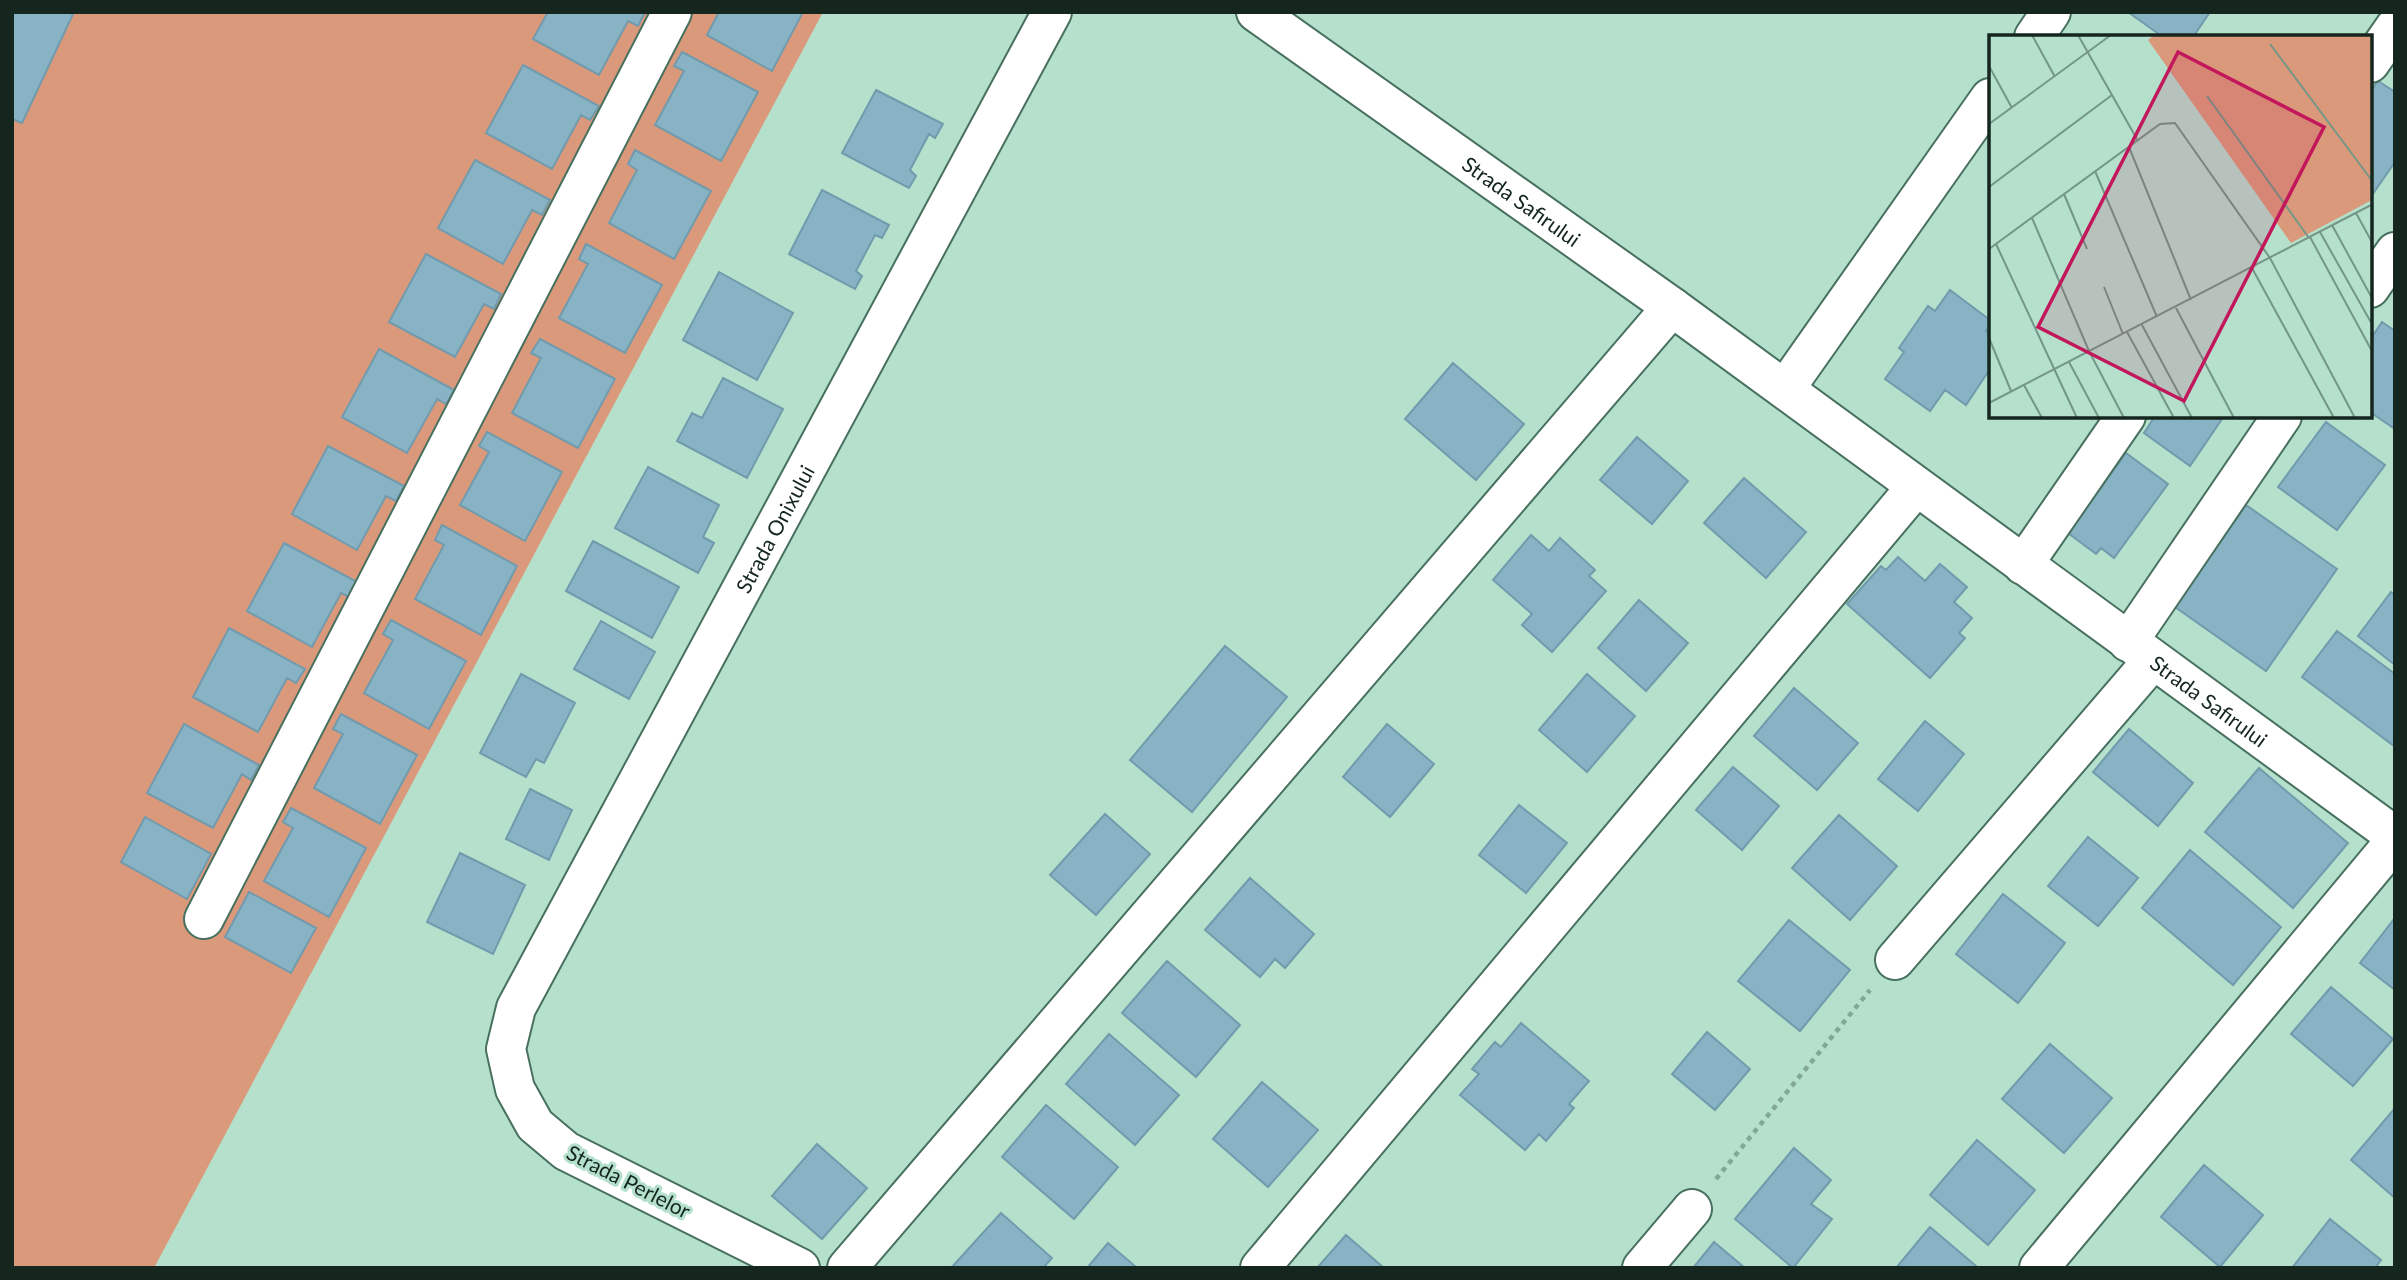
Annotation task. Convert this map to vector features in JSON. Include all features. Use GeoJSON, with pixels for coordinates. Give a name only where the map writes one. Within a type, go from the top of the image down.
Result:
{"type":"FeatureCollection","features":[{"type":"Feature","properties":{"kind":"street"},"geometry":{"type":"LineString","coordinates":[[204,919],[672,12]]}},
{"type":"Feature","properties":{"kind":"street","name":"Strada Onixului"},"geometry":{"type":"LineString","coordinates":[[506,1049],[516,1008],[1052,12]]}},
{"type":"Feature","properties":{"kind":"street","name":"Strada Safirului"},"geometry":{"type":"LineString","coordinates":[[1256,12],[1785,389],[2395,839]]}},
{"type":"Feature","properties":{"kind":"street"},"geometry":{"type":"LineString","coordinates":[[2035,35],[2051,12]]}},
{"type":"Feature","properties":{"kind":"street"},"geometry":{"type":"LineString","coordinates":[[2372,60],[2395,27]]}},
{"type":"Feature","properties":{"kind":"street"},"geometry":{"type":"LineString","coordinates":[[1785,389],[1989,99]]}},
{"type":"Feature","properties":{"kind":"street"},"geometry":{"type":"LineString","coordinates":[[2372,285],[2395,252]]}},
{"type":"Feature","properties":{"kind":"street"},"geometry":{"type":"LineString","coordinates":[[848,1268],[1672,307]]}},
{"type":"Feature","properties":{"kind":"street"},"geometry":{"type":"LineString","coordinates":[[2023,565],[2125,418]]}},
{"type":"Feature","properties":{"kind":"street"},"geometry":{"type":"LineString","coordinates":[[1895,960],[2141,651],[2281,418]]}},
{"type":"Feature","properties":{"kind":"street"},"geometry":{"type":"LineString","coordinates":[[1260,1268],[1916,487]]}},
{"type":"Feature","properties":{"kind":"street"},"geometry":{"type":"LineString","coordinates":[[2039,1268],[2395,839]]}},
{"type":"Feature","properties":{"kind":"street","name":"Strada Perlelor"},"geometry":{"type":"LineString","coordinates":[[506,1049],[514,1089],[535,1125],[566,1151],[750,1257],[800,1268]]}},
{"type":"Feature","properties":{"kind":"street"},"geometry":{"type":"LineString","coordinates":[[1642,1268],[1692,1209]]}},
{"type":"Feature","properties":{"kind":"path"},"geometry":{"type":"LineString","coordinates":[[1692,1209],[1895,960]]}},
{"type":"Feature","properties":{"kind":"shaded area"},"geometry":{"type":"Polygon","coordinates":[[[12,12],[823,12],[154,1268],[12,1268],[12,12]]]}},
{"type":"Feature","properties":{"kind":"building"},"geometry":{"type":"Polygon","coordinates":[[[12,12],[74,12],[22,123],[12,119],[12,12]]]}},
{"type":"Feature","properties":{"kind":"building"},"geometry":{"type":"Polygon","coordinates":[[[548,12],[645,12],[638,26],[628,21],[599,75],[533,39],[548,12]]]}},
{"type":"Feature","properties":{"kind":"building"},"geometry":{"type":"Polygon","coordinates":[[[719,12],[803,12],[772,71],[707,35],[719,12]]]}},
{"type":"Feature","properties":{"kind":"building"},"geometry":{"type":"Polygon","coordinates":[[[2128,12],[2210,12],[2194,35],[2160,35],[2128,12]]]}},
{"type":"Feature","properties":{"kind":"building"},"geometry":{"type":"Polygon","coordinates":[[[682,52],[758,92],[721,161],[655,125],[684,71],[674,66],[682,52]]]}},
{"type":"Feature","properties":{"kind":"building"},"geometry":{"type":"Polygon","coordinates":[[[523,65],[599,106],[590,120],[581,115],[552,169],[486,133],[523,65]]]}},
{"type":"Feature","properties":{"kind":"building"},"geometry":{"type":"Polygon","coordinates":[[[2378,81],[2395,92],[2395,162],[2372,195],[2372,89],[2378,81]]]}},
{"type":"Feature","properties":{"kind":"building"},"geometry":{"type":"Polygon","coordinates":[[[876,90],[943,124],[935,138],[929,134],[910,170],[916,176],[909,188],[842,153],[876,90]]]}},
{"type":"Feature","properties":{"kind":"building"},"geometry":{"type":"Polygon","coordinates":[[[635,150],[711,191],[674,259],[609,223],[637,170],[628,164],[635,150]]]}},
{"type":"Feature","properties":{"kind":"building"},"geometry":{"type":"Polygon","coordinates":[[[475,160],[550,200],[542,215],[532,210],[503,264],[438,228],[475,160]]]}},
{"type":"Feature","properties":{"kind":"building"},"geometry":{"type":"Polygon","coordinates":[[[822,190],[889,225],[882,238],[875,235],[856,271],[862,276],[855,289],[789,254],[822,190]]]}},
{"type":"Feature","properties":{"kind":"building"},"geometry":{"type":"Polygon","coordinates":[[[586,244],[662,285],[625,353],[559,318],[588,264],[579,259],[586,244]]]}},
{"type":"Feature","properties":{"kind":"building"},"geometry":{"type":"Polygon","coordinates":[[[426,254],[501,294],[494,309],[484,304],[455,357],[389,322],[426,254]]]}},
{"type":"Feature","properties":{"kind":"building"},"geometry":{"type":"Polygon","coordinates":[[[719,272],[793,313],[757,380],[683,340],[719,272]]]}},
{"type":"Feature","properties":{"kind":"building"},"geometry":{"type":"Polygon","coordinates":[[[1950,290],[1989,319],[1986,331],[1989,334],[1989,370],[1966,405],[1945,390],[1930,411],[1885,379],[1904,352],[1899,348],[1928,306],[1935,311],[1950,290]]]}},
{"type":"Feature","properties":{"kind":"building"},"geometry":{"type":"Polygon","coordinates":[[[2382,322],[2395,331],[2395,429],[2372,413],[2372,337],[2382,322]]]}},
{"type":"Feature","properties":{"kind":"building"},"geometry":{"type":"Polygon","coordinates":[[[540,339],[615,379],[578,448],[512,413],[541,358],[531,353],[540,339]]]}},
{"type":"Feature","properties":{"kind":"building"},"geometry":{"type":"Polygon","coordinates":[[[379,349],[454,390],[446,404],[437,399],[407,453],[342,417],[379,349]]]}},
{"type":"Feature","properties":{"kind":"building"},"geometry":{"type":"Polygon","coordinates":[[[1453,363],[1524,424],[1476,480],[1405,419],[1453,363]]]}},
{"type":"Feature","properties":{"kind":"building"},"geometry":{"type":"Polygon","coordinates":[[[723,378],[783,409],[747,478],[677,441],[692,413],[702,418],[723,378]]]}},
{"type":"Feature","properties":{"kind":"building"},"geometry":{"type":"Polygon","coordinates":[[[2154,418],[2223,418],[2190,466],[2144,433],[2154,418]]]}},
{"type":"Feature","properties":{"kind":"building"},"geometry":{"type":"Polygon","coordinates":[[[2326,422],[2385,465],[2337,530],[2278,487],[2326,422]]]}},
{"type":"Feature","properties":{"kind":"building"},"geometry":{"type":"Polygon","coordinates":[[[487,432],[562,472],[525,541],[460,505],[489,452],[479,446],[487,432]]]}},
{"type":"Feature","properties":{"kind":"building"},"geometry":{"type":"Polygon","coordinates":[[[1637,437],[1688,481],[1652,524],[1600,480],[1637,437]]]}},
{"type":"Feature","properties":{"kind":"building"},"geometry":{"type":"Polygon","coordinates":[[[328,446],[404,486],[396,501],[386,496],[357,550],[292,514],[328,446]]]}},
{"type":"Feature","properties":{"kind":"building"},"geometry":{"type":"Polygon","coordinates":[[[2126,453],[2168,484],[2114,558],[2101,548],[2096,554],[2068,533],[2126,453]]]}},
{"type":"Feature","properties":{"kind":"building"},"geometry":{"type":"Polygon","coordinates":[[[648,467],[719,505],[703,537],[714,543],[698,573],[615,528],[648,467]]]}},
{"type":"Feature","properties":{"kind":"building"},"geometry":{"type":"Polygon","coordinates":[[[1744,478],[1806,532],[1766,578],[1704,523],[1744,478]]]}},
{"type":"Feature","properties":{"kind":"building"},"geometry":{"type":"Polygon","coordinates":[[[2246,505],[2337,569],[2266,671],[2175,607],[2246,505]]]}},
{"type":"Feature","properties":{"kind":"building"},"geometry":{"type":"Polygon","coordinates":[[[442,525],[517,566],[481,635],[415,599],[444,545],[435,540],[442,525]]]}},
{"type":"Feature","properties":{"kind":"building"},"geometry":{"type":"Polygon","coordinates":[[[1531,535],[1549,551],[1560,538],[1595,570],[1589,576],[1606,591],[1552,652],[1522,625],[1532,614],[1493,580],[1531,535]]]}},
{"type":"Feature","properties":{"kind":"building"},"geometry":{"type":"Polygon","coordinates":[[[593,541],[679,587],[652,638],[566,591],[593,541]]]}},
{"type":"Feature","properties":{"kind":"building"},"geometry":{"type":"Polygon","coordinates":[[[284,543],[359,583],[351,598],[341,593],[312,647],[247,611],[284,543]]]}},
{"type":"Feature","properties":{"kind":"building"},"geometry":{"type":"Polygon","coordinates":[[[1898,557],[1925,581],[1940,564],[1967,587],[1954,602],[1972,618],[1959,633],[1965,638],[1930,678],[1847,604],[1881,566],[1886,570],[1898,557]]]}},
{"type":"Feature","properties":{"kind":"building"},"geometry":{"type":"Polygon","coordinates":[[[2391,592],[2395,595],[2395,665],[2358,636],[2391,592]]]}},
{"type":"Feature","properties":{"kind":"building"},"geometry":{"type":"Polygon","coordinates":[[[1639,600],[1688,643],[1646,691],[1598,648],[1639,600]]]}},
{"type":"Feature","properties":{"kind":"building"},"geometry":{"type":"Polygon","coordinates":[[[391,620],[466,661],[429,729],[364,693],[393,640],[383,634],[391,620]]]}},
{"type":"Feature","properties":{"kind":"building"},"geometry":{"type":"Polygon","coordinates":[[[601,621],[655,652],[629,699],[574,669],[601,621]]]}},
{"type":"Feature","properties":{"kind":"building"},"geometry":{"type":"Polygon","coordinates":[[[229,628],[305,669],[296,683],[287,678],[258,732],[193,697],[229,628]]]}},
{"type":"Feature","properties":{"kind":"building"},"geometry":{"type":"Polygon","coordinates":[[[2337,631],[2395,674],[2394,746],[2302,677],[2337,631]]]}},
{"type":"Feature","properties":{"kind":"building"},"geometry":{"type":"Polygon","coordinates":[[[1225,646],[1287,697],[1192,812],[1130,760],[1225,646]]]}},
{"type":"Feature","properties":{"kind":"building"},"geometry":{"type":"Polygon","coordinates":[[[521,674],[575,703],[544,763],[536,759],[526,777],[480,753],[521,674]]]}},
{"type":"Feature","properties":{"kind":"building"},"geometry":{"type":"Polygon","coordinates":[[[1587,674],[1635,716],[1587,772],[1539,730],[1587,674]]]}},
{"type":"Feature","properties":{"kind":"building"},"geometry":{"type":"Polygon","coordinates":[[[1794,688],[1858,743],[1817,790],[1754,736],[1794,688]]]}},
{"type":"Feature","properties":{"kind":"building"},"geometry":{"type":"Polygon","coordinates":[[[341,714],[417,755],[380,824],[314,788],[343,734],[333,729],[341,714]]]}},
{"type":"Feature","properties":{"kind":"building"},"geometry":{"type":"Polygon","coordinates":[[[1925,721],[1964,754],[1918,811],[1878,779],[1925,721]]]}},
{"type":"Feature","properties":{"kind":"building"},"geometry":{"type":"Polygon","coordinates":[[[184,724],[259,765],[251,780],[242,774],[213,828],[147,793],[184,724]]]}},
{"type":"Feature","properties":{"kind":"building"},"geometry":{"type":"Polygon","coordinates":[[[1387,724],[1434,764],[1390,817],[1343,777],[1387,724]]]}},
{"type":"Feature","properties":{"kind":"building"},"geometry":{"type":"Polygon","coordinates":[[[2129,729],[2193,783],[2158,826],[2093,772],[2129,729]]]}},
{"type":"Feature","properties":{"kind":"building"},"geometry":{"type":"Polygon","coordinates":[[[1733,767],[1779,806],[1742,850],[1696,810],[1733,767]]]}},
{"type":"Feature","properties":{"kind":"building"},"geometry":{"type":"Polygon","coordinates":[[[2259,768],[2348,843],[2293,908],[2205,832],[2259,768]]]}},
{"type":"Feature","properties":{"kind":"building"},"geometry":{"type":"Polygon","coordinates":[[[530,789],[572,810],[549,860],[506,839],[530,789]]]}},
{"type":"Feature","properties":{"kind":"building"},"geometry":{"type":"Polygon","coordinates":[[[1519,805],[1567,843],[1526,893],[1479,855],[1519,805]]]}},
{"type":"Feature","properties":{"kind":"building"},"geometry":{"type":"Polygon","coordinates":[[[291,808],[366,848],[329,917],[264,881],[293,828],[283,822],[291,808]]]}},
{"type":"Feature","properties":{"kind":"building"},"geometry":{"type":"Polygon","coordinates":[[[1105,814],[1150,854],[1096,915],[1050,875],[1105,814]]]}},
{"type":"Feature","properties":{"kind":"building"},"geometry":{"type":"Polygon","coordinates":[[[1839,815],[1897,866],[1850,920],[1792,868],[1839,815]]]}},
{"type":"Feature","properties":{"kind":"building"},"geometry":{"type":"Polygon","coordinates":[[[145,817],[211,854],[187,899],[121,862],[145,817]]]}},
{"type":"Feature","properties":{"kind":"building"},"geometry":{"type":"Polygon","coordinates":[[[2088,837],[2138,878],[2098,926],[2048,886],[2088,837]]]}},
{"type":"Feature","properties":{"kind":"building"},"geometry":{"type":"Polygon","coordinates":[[[2190,850],[2281,927],[2233,985],[2142,908],[2190,850]]]}},
{"type":"Feature","properties":{"kind":"building"},"geometry":{"type":"Polygon","coordinates":[[[460,853],[525,885],[493,954],[427,922],[460,853]]]}},
{"type":"Feature","properties":{"kind":"building"},"geometry":{"type":"Polygon","coordinates":[[[1250,878],[1314,934],[1285,968],[1275,959],[1260,977],[1205,930],[1250,878]]]}},
{"type":"Feature","properties":{"kind":"building"},"geometry":{"type":"Polygon","coordinates":[[[249,892],[316,928],[291,973],[225,937],[249,892]]]}},
{"type":"Feature","properties":{"kind":"building"},"geometry":{"type":"Polygon","coordinates":[[[2003,894],[2065,943],[2018,1003],[1956,954],[2003,894]]]}},
{"type":"Feature","properties":{"kind":"building"},"geometry":{"type":"Polygon","coordinates":[[[2395,919],[2395,990],[2360,963],[2395,919]]]}},
{"type":"Feature","properties":{"kind":"building"},"geometry":{"type":"Polygon","coordinates":[[[1789,920],[1850,970],[1800,1031],[1738,981],[1789,920]]]}},
{"type":"Feature","properties":{"kind":"building"},"geometry":{"type":"Polygon","coordinates":[[[1167,961],[1240,1025],[1196,1077],[1122,1013],[1167,961]]]}},
{"type":"Feature","properties":{"kind":"building"},"geometry":{"type":"Polygon","coordinates":[[[2331,987],[2393,1039],[2353,1086],[2291,1034],[2331,987]]]}},
{"type":"Feature","properties":{"kind":"building"},"geometry":{"type":"Polygon","coordinates":[[[1521,1023],[1589,1081],[1569,1104],[1574,1108],[1546,1141],[1539,1134],[1525,1150],[1460,1095],[1479,1074],[1472,1069],[1495,1042],[1501,1047],[1521,1023]]]}},
{"type":"Feature","properties":{"kind":"building"},"geometry":{"type":"Polygon","coordinates":[[[1707,1032],[1750,1069],[1715,1110],[1672,1074],[1707,1032]]]}},
{"type":"Feature","properties":{"kind":"building"},"geometry":{"type":"Polygon","coordinates":[[[1109,1034],[1179,1095],[1135,1145],[1066,1084],[1109,1034]]]}},
{"type":"Feature","properties":{"kind":"building"},"geometry":{"type":"Polygon","coordinates":[[[2050,1044],[2112,1098],[2064,1153],[2002,1099],[2050,1044]]]}},
{"type":"Feature","properties":{"kind":"building"},"geometry":{"type":"Polygon","coordinates":[[[1262,1082],[1318,1130],[1268,1187],[1213,1139],[1262,1082]]]}},
{"type":"Feature","properties":{"kind":"building"},"geometry":{"type":"Polygon","coordinates":[[[1046,1105],[1118,1167],[1074,1219],[1002,1157],[1046,1105]]]}},
{"type":"Feature","properties":{"kind":"building"},"geometry":{"type":"Polygon","coordinates":[[[2395,1108],[2395,1198],[2351,1160],[2395,1108]]]}},
{"type":"Feature","properties":{"kind":"building"},"geometry":{"type":"Polygon","coordinates":[[[1977,1140],[2035,1190],[1988,1245],[1930,1195],[1977,1140]]]}},
{"type":"Feature","properties":{"kind":"building"},"geometry":{"type":"Polygon","coordinates":[[[817,1144],[867,1188],[822,1239],[772,1196],[817,1144]]]}},
{"type":"Feature","properties":{"kind":"building"},"geometry":{"type":"Polygon","coordinates":[[[1794,1148],[1831,1180],[1811,1204],[1832,1219],[1793,1268],[1735,1219],[1794,1148]]]}},
{"type":"Feature","properties":{"kind":"building"},"geometry":{"type":"Polygon","coordinates":[[[2204,1165],[2263,1215],[2220,1267],[2161,1217],[2204,1165]]]}},
{"type":"Feature","properties":{"kind":"building"},"geometry":{"type":"Polygon","coordinates":[[[1001,1213],[1052,1258],[1043,1268],[951,1268],[1001,1213]]]}},
{"type":"Feature","properties":{"kind":"building"},"geometry":{"type":"Polygon","coordinates":[[[2330,1219],[2381,1260],[2375,1268],[2292,1268],[2330,1219]]]}},
{"type":"Feature","properties":{"kind":"building"},"geometry":{"type":"Polygon","coordinates":[[[1930,1227],[1976,1266],[1975,1268],[1896,1268],[1930,1227]]]}},
{"type":"Feature","properties":{"kind":"building"},"geometry":{"type":"Polygon","coordinates":[[[1346,1235],[1384,1268],[1317,1268],[1346,1235]]]}},
{"type":"Feature","properties":{"kind":"building"},"geometry":{"type":"Polygon","coordinates":[[[1714,1242],[1745,1268],[1693,1268],[1714,1242]]]}},
{"type":"Feature","properties":{"kind":"building"},"geometry":{"type":"Polygon","coordinates":[[[1108,1243],[1137,1268],[1087,1268],[1108,1243]]]}}]}
